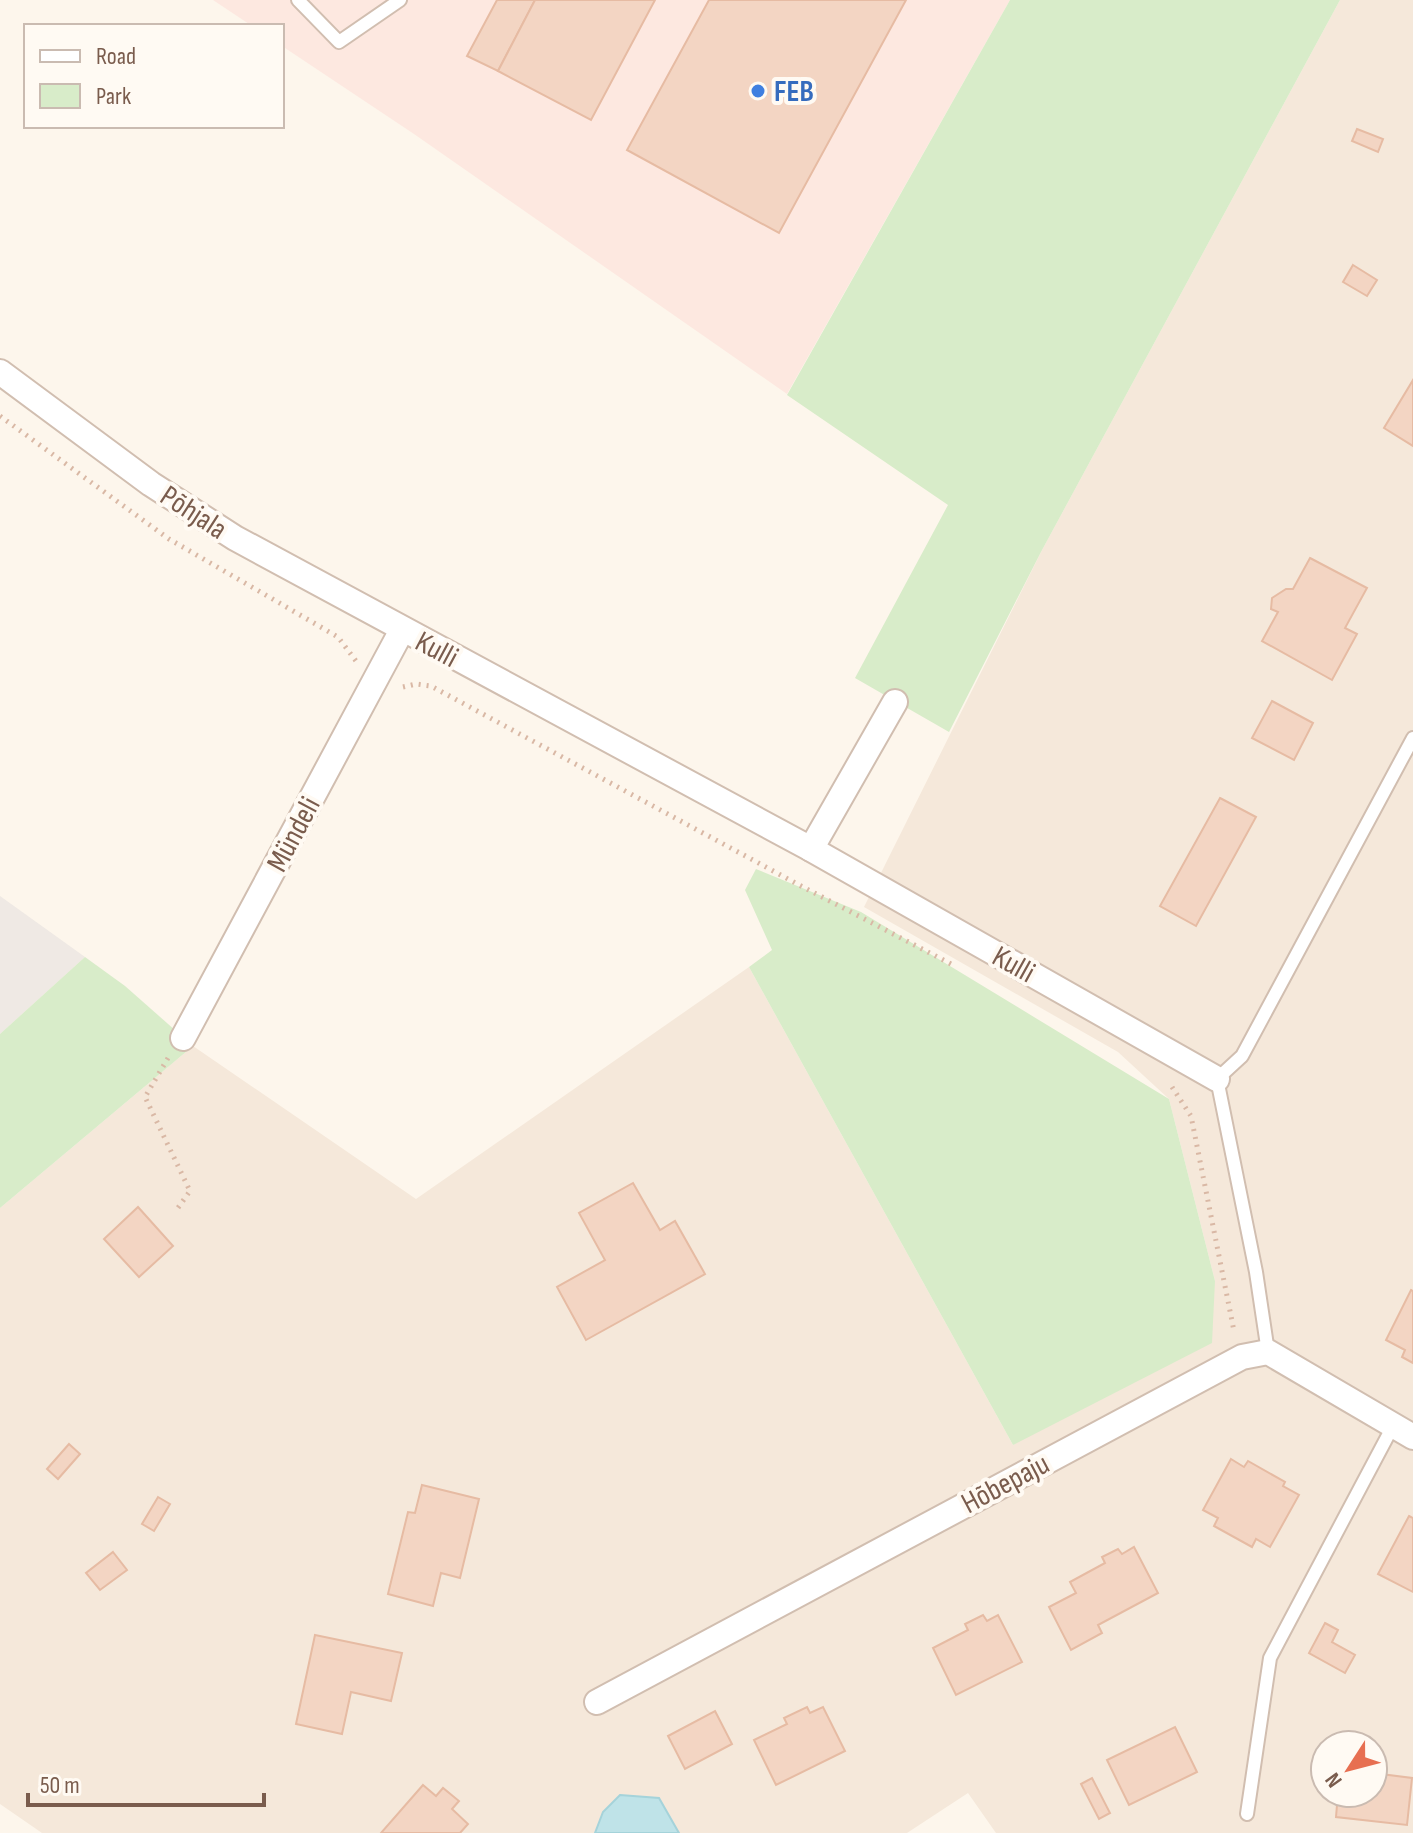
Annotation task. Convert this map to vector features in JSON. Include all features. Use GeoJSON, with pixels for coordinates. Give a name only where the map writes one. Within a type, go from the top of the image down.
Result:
{"type":"FeatureCollection","features":[{"type":"Feature","properties":{"kind":"street","name":"Põhjala"},"geometry":{"type":"LineString","coordinates":[[0,372],[151,484],[235,538],[402,630]]}},
{"type":"Feature","properties":{"kind":"street","name":"Mündeli"},"geometry":{"type":"LineString","coordinates":[[183,1038],[402,630]]}},
{"type":"Feature","properties":{"kind":"street","name":"Kulli"},"geometry":{"type":"LineString","coordinates":[[402,630],[811,849],[1217,1079]]}},
{"type":"Feature","properties":{"kind":"street"},"geometry":{"type":"LineString","coordinates":[[811,849],[895,702]]}},
{"type":"Feature","properties":{"kind":"street"},"geometry":{"type":"LineString","coordinates":[[1268,1352],[1403,1431]]}},
{"type":"Feature","properties":{"kind":"street","name":"Hõbepaju"},"geometry":{"type":"LineString","coordinates":[[597,1702],[1242,1357],[1268,1352]]}},
{"type":"Feature","properties":{"kind":"lane"},"geometry":{"type":"LineString","coordinates":[[298,0],[339,42],[400,0]]}},
{"type":"Feature","properties":{"kind":"lane"},"geometry":{"type":"LineString","coordinates":[[1268,1352],[1256,1272],[1217,1079],[1242,1056],[1413,738]]}},
{"type":"Feature","properties":{"kind":"lane"},"geometry":{"type":"LineString","coordinates":[[1247,1814],[1270,1658],[1403,1431]]}},
{"type":"Feature","properties":{"kind":"path"},"geometry":{"type":"LineString","coordinates":[[0,416],[169,539],[338,637],[353,660],[379,675],[402,687],[416,684],[431,686],[956,966]]}},
{"type":"Feature","properties":{"kind":"path"},"geometry":{"type":"LineString","coordinates":[[175,1212],[190,1191],[145,1097],[174,1047],[183,1038]]}},
{"type":"Feature","properties":{"kind":"path"},"geometry":{"type":"LineString","coordinates":[[1166,1081],[1175,1089],[1191,1116],[1236,1345],[1242,1357]]}},
{"type":"Feature","properties":{"kind":"shaded area"},"geometry":{"type":"Polygon","coordinates":[[[213,0],[1010,0],[787,394],[414,134],[284,47],[284,24],[249,24],[213,0]]]}},
{"type":"Feature","properties":{"kind":"shaded area"},"geometry":{"type":"Polygon","coordinates":[[[1340,0],[1413,0],[1413,1833],[996,1833],[968,1793],[907,1833],[42,1833],[0,1804],[0,1208],[193,1046],[416,1199],[749,967],[1013,1445],[1215,1281],[1169,1099],[1118,1052],[864,907],[1041,552],[1340,0]]]}},
{"type":"Feature","properties":{"kind":"shaded area"},"geometry":{"type":"Polygon","coordinates":[[[0,896],[85,957],[0,1034],[0,896]]]}},
{"type":"Feature","properties":{"kind":"green space"},"geometry":{"type":"Polygon","coordinates":[[[1010,0],[1340,0],[1041,552],[949,732],[855,678],[948,505],[787,395],[1010,0]]]}},
{"type":"Feature","properties":{"kind":"green space"},"geometry":{"type":"Polygon","coordinates":[[[756,869],[861,912],[1169,1099],[1215,1281],[1212,1343],[1013,1445],[749,967],[772,950],[745,890],[756,869]]]}},
{"type":"Feature","properties":{"kind":"green space"},"geometry":{"type":"Polygon","coordinates":[[[85,957],[125,986],[193,1046],[0,1208],[0,1034],[85,957]]]}},
{"type":"Feature","properties":{"kind":"water"},"geometry":{"type":"Polygon","coordinates":[[[620,1795],[659,1798],[679,1833],[595,1833],[603,1812],[620,1795]]]}},
{"type":"Feature","properties":{"kind":"building"},"geometry":{"type":"Polygon","coordinates":[[[497,0],[535,0],[498,71],[467,56],[497,0]]]}},
{"type":"Feature","properties":{"kind":"building"},"geometry":{"type":"Polygon","coordinates":[[[535,0],[655,0],[591,120],[498,71],[535,0]]]}},
{"type":"Feature","properties":{"kind":"building","name":"FEB"},"geometry":{"type":"Polygon","coordinates":[[[709,0],[906,0],[779,233],[627,150],[709,0]]]}},
{"type":"Feature","properties":{"kind":"building"},"geometry":{"type":"Polygon","coordinates":[[[1357,129],[1383,139],[1378,152],[1352,141],[1357,129]]]}},
{"type":"Feature","properties":{"kind":"building"},"geometry":{"type":"Polygon","coordinates":[[[1353,265],[1377,280],[1367,296],[1343,282],[1353,265]]]}},
{"type":"Feature","properties":{"kind":"building"},"geometry":{"type":"Polygon","coordinates":[[[1413,380],[1413,446],[1384,428],[1413,380]]]}},
{"type":"Feature","properties":{"kind":"building"},"geometry":{"type":"Polygon","coordinates":[[[1310,558],[1367,588],[1345,628],[1357,634],[1332,680],[1262,641],[1278,612],[1271,609],[1272,598],[1286,589],[1293,589],[1310,558]]]}},
{"type":"Feature","properties":{"kind":"building"},"geometry":{"type":"Polygon","coordinates":[[[1272,701],[1313,723],[1294,760],[1252,738],[1272,701]]]}},
{"type":"Feature","properties":{"kind":"building"},"geometry":{"type":"Polygon","coordinates":[[[1220,798],[1256,817],[1196,926],[1160,906],[1220,798]]]}},
{"type":"Feature","properties":{"kind":"building"},"geometry":{"type":"Polygon","coordinates":[[[633,1183],[660,1230],[675,1221],[705,1274],[586,1340],[557,1287],[605,1260],[579,1213],[633,1183]]]}},
{"type":"Feature","properties":{"kind":"building"},"geometry":{"type":"Polygon","coordinates":[[[138,1207],[173,1246],[139,1277],[104,1239],[138,1207]]]}},
{"type":"Feature","properties":{"kind":"building"},"geometry":{"type":"Polygon","coordinates":[[[1411,1290],[1413,1363],[1402,1357],[1405,1350],[1386,1340],[1411,1290]]]}},
{"type":"Feature","properties":{"kind":"building"},"geometry":{"type":"Polygon","coordinates":[[[69,1444],[80,1454],[58,1479],[47,1469],[69,1444]]]}},
{"type":"Feature","properties":{"kind":"building"},"geometry":{"type":"Polygon","coordinates":[[[1231,1459],[1244,1467],[1248,1461],[1285,1482],[1283,1486],[1299,1495],[1270,1547],[1256,1539],[1252,1547],[1214,1526],[1218,1518],[1203,1510],[1231,1459]]]}},
{"type":"Feature","properties":{"kind":"building"},"geometry":{"type":"Polygon","coordinates":[[[422,1485],[479,1499],[460,1578],[441,1573],[433,1606],[388,1594],[408,1512],[415,1513],[422,1485]]]}},
{"type":"Feature","properties":{"kind":"building"},"geometry":{"type":"Polygon","coordinates":[[[158,1497],[170,1504],[154,1531],[142,1524],[158,1497]]]}},
{"type":"Feature","properties":{"kind":"building"},"geometry":{"type":"Polygon","coordinates":[[[1409,1516],[1413,1518],[1413,1592],[1378,1574],[1409,1516]]]}},
{"type":"Feature","properties":{"kind":"building"},"geometry":{"type":"Polygon","coordinates":[[[1134,1547],[1158,1593],[1098,1625],[1102,1633],[1071,1650],[1049,1607],[1076,1593],[1070,1582],[1105,1563],[1102,1557],[1118,1549],[1122,1554],[1134,1547]]]}},
{"type":"Feature","properties":{"kind":"building"},"geometry":{"type":"Polygon","coordinates":[[[113,1552],[127,1570],[100,1590],[86,1573],[113,1552]]]}},
{"type":"Feature","properties":{"kind":"building"},"geometry":{"type":"Polygon","coordinates":[[[983,1615],[987,1621],[998,1615],[1022,1662],[956,1695],[933,1648],[968,1630],[965,1624],[983,1615]]]}},
{"type":"Feature","properties":{"kind":"building"},"geometry":{"type":"Polygon","coordinates":[[[1325,1623],[1338,1630],[1332,1642],[1355,1655],[1345,1673],[1309,1653],[1325,1623]]]}},
{"type":"Feature","properties":{"kind":"building"},"geometry":{"type":"Polygon","coordinates":[[[315,1635],[402,1653],[391,1701],[351,1692],[342,1734],[296,1724],[315,1635]]]}},
{"type":"Feature","properties":{"kind":"building"},"geometry":{"type":"Polygon","coordinates":[[[807,1707],[810,1713],[823,1707],[845,1751],[776,1785],[754,1740],[787,1724],[784,1718],[807,1707]]]}},
{"type":"Feature","properties":{"kind":"building"},"geometry":{"type":"Polygon","coordinates":[[[715,1711],[732,1744],[685,1769],[668,1736],[715,1711]]]}},
{"type":"Feature","properties":{"kind":"building"},"geometry":{"type":"Polygon","coordinates":[[[1175,1727],[1197,1772],[1129,1805],[1107,1760],[1175,1727]]]}},
{"type":"Feature","properties":{"kind":"building"},"geometry":{"type":"Polygon","coordinates":[[[1389,1775],[1412,1778],[1407,1825],[1336,1817],[1337,1809],[1389,1809],[1389,1775]]]}},
{"type":"Feature","properties":{"kind":"building"},"geometry":{"type":"Polygon","coordinates":[[[1092,1778],[1110,1813],[1099,1819],[1081,1784],[1092,1778]]]}},
{"type":"Feature","properties":{"kind":"building"},"geometry":{"type":"Polygon","coordinates":[[[423,1785],[436,1796],[443,1788],[459,1801],[452,1809],[468,1824],[460,1833],[381,1833],[423,1785]]]}},
{"type":"Feature","properties":{"kind":"place","name":"FEB"},"geometry":{"type":"Point","coordinates":[758,91]}}]}
